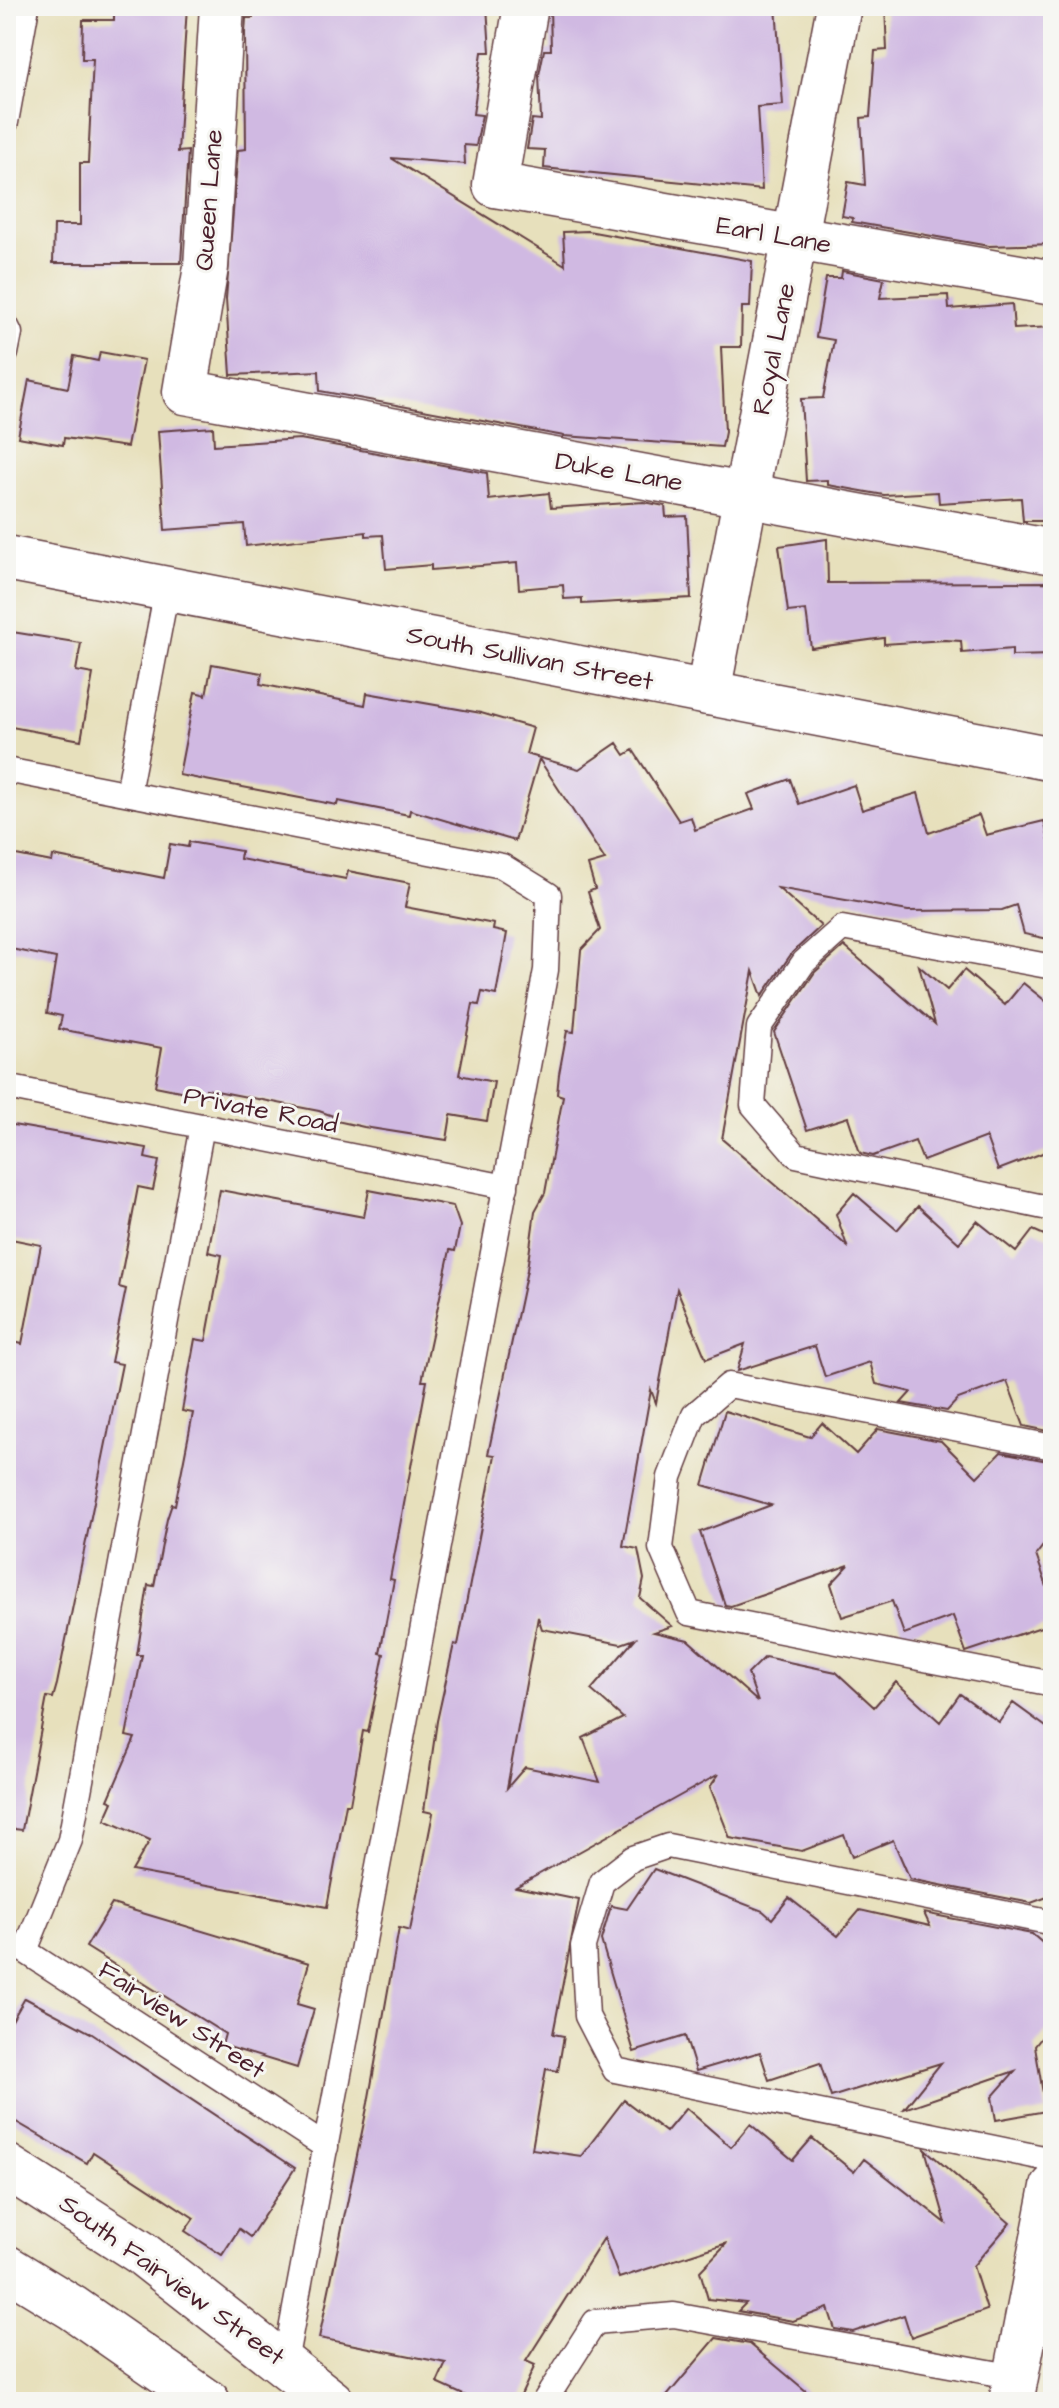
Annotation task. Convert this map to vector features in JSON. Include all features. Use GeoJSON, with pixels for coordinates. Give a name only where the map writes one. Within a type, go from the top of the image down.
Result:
{"type":"FeatureCollection","features":[{"type":"Feature","properties":{"kind":"street","name":"Queen Lane"},"geometry":{"type":"LineString","coordinates":[[185,392],[206,267],[222,6]]}},
{"type":"Feature","properties":{"kind":"street","name":"Earl Lane"},"geometry":{"type":"LineString","coordinates":[[526,6],[495,185],[1053,283]]}},
{"type":"Feature","properties":{"kind":"street","name":"Royal Lane"},"geometry":{"type":"LineString","coordinates":[[708,693],[839,6]]}},
{"type":"Feature","properties":{"kind":"street","name":"Duke Lane"},"geometry":{"type":"LineString","coordinates":[[185,392],[1053,552]]}},
{"type":"Feature","properties":{"kind":"street","name":"South Sullivan Street"},"geometry":{"type":"LineString","coordinates":[[6,558],[1053,759]]}},
{"type":"Feature","properties":{"kind":"street","name":"South Fairview Street"},"geometry":{"type":"LineString","coordinates":[[6,2166],[140,2252],[285,2362],[332,2402]]}},
{"type":"Feature","properties":{"kind":"street"},"geometry":{"type":"LineString","coordinates":[[1014,2389],[1053,2187]]}},
{"type":"Feature","properties":{"kind":"street"},"geometry":{"type":"LineString","coordinates":[[6,2267],[208,2402]]}},
{"type":"Feature","properties":{"kind":"lane"},"geometry":{"type":"LineString","coordinates":[[6,122],[27,6]]}},
{"type":"Feature","properties":{"kind":"lane"},"geometry":{"type":"LineString","coordinates":[[6,325],[10,333],[6,353]]}},
{"type":"Feature","properties":{"kind":"lane"},"geometry":{"type":"LineString","coordinates":[[128,793],[167,589]]}},
{"type":"Feature","properties":{"kind":"lane"},"geometry":{"type":"LineString","coordinates":[[6,770],[502,866],[549,895],[546,970],[285,2362]]}},
{"type":"Feature","properties":{"kind":"lane"},"geometry":{"type":"LineString","coordinates":[[1053,967],[842,928],[804,962],[759,1027],[753,1105],[796,1155],[1053,1209]]}},
{"type":"Feature","properties":{"kind":"lane","name":"Private Road"},"geometry":{"type":"LineString","coordinates":[[6,1087],[506,1187]]}},
{"type":"Feature","properties":{"kind":"lane"},"geometry":{"type":"LineString","coordinates":[[16,1946],[70,1840],[202,1126]]}},
{"type":"Feature","properties":{"kind":"lane"},"geometry":{"type":"LineString","coordinates":[[1053,1447],[729,1385],[694,1415],[670,1477],[661,1548],[689,1613],[1053,1684]]}},
{"type":"Feature","properties":{"kind":"lane"},"geometry":{"type":"LineString","coordinates":[[1053,1923],[668,1846],[633,1858],[602,1882],[583,1946],[587,2016],[615,2070],[1053,2160]]}},
{"type":"Feature","properties":{"kind":"lane","name":"Fairview Street"},"geometry":{"type":"LineString","coordinates":[[16,1946],[326,2147]]}},
{"type":"Feature","properties":{"kind":"lane"},"geometry":{"type":"LineString","coordinates":[[544,2402],[595,2322],[674,2315],[1014,2389]]}},
{"type":"Feature","properties":{"kind":"building"},"geometry":{"type":"Polygon","coordinates":[[[114,6],[187,6],[178,152],[188,151],[181,263],[53,263],[54,225],[80,225],[80,163],[88,163],[93,59],[82,59],[83,20],[114,20],[114,6]]]}},
{"type":"Feature","properties":{"kind":"building"},"geometry":{"type":"Polygon","coordinates":[[[253,6],[487,6],[490,52],[482,52],[473,114],[482,115],[476,146],[464,145],[465,164],[391,158],[565,265],[563,232],[588,231],[752,261],[750,307],[742,307],[741,347],[721,347],[725,432],[722,447],[564,436],[320,391],[319,371],[231,375],[226,299],[238,150],[246,149],[245,33],[246,18],[253,18],[253,6]]]}},
{"type":"Feature","properties":{"kind":"building"},"geometry":{"type":"Polygon","coordinates":[[[550,6],[776,6],[783,105],[757,107],[762,190],[544,168],[545,150],[527,149],[532,119],[541,120],[539,75],[544,50],[551,50],[550,6]]]}},
{"type":"Feature","properties":{"kind":"building"},"geometry":{"type":"Polygon","coordinates":[[[885,6],[1053,6],[1053,244],[989,246],[852,222],[853,218],[842,216],[848,182],[865,185],[861,118],[870,117],[875,51],[887,50],[885,6]]]}},
{"type":"Feature","properties":{"kind":"building"},"geometry":{"type":"Polygon","coordinates":[[[842,271],[884,279],[880,298],[948,295],[949,309],[1012,304],[1014,329],[1053,327],[1053,521],[1023,521],[1021,498],[939,503],[938,492],[884,495],[828,485],[828,480],[806,481],[801,399],[823,398],[834,340],[816,337],[826,278],[841,278],[842,271]]]}},
{"type":"Feature","properties":{"kind":"building"},"geometry":{"type":"Polygon","coordinates":[[[100,352],[144,360],[127,447],[64,438],[63,445],[18,437],[29,380],[68,388],[74,356],[98,361],[100,352]]]}},
{"type":"Feature","properties":{"kind":"building"},"geometry":{"type":"Polygon","coordinates":[[[213,427],[214,445],[300,439],[487,473],[489,500],[549,493],[551,508],[644,502],[665,506],[666,517],[687,516],[691,598],[582,604],[582,598],[564,599],[563,585],[519,589],[517,563],[431,570],[431,565],[386,569],[383,535],[366,536],[366,532],[246,546],[244,524],[165,530],[158,431],[213,427]]]}},
{"type":"Feature","properties":{"kind":"building"},"geometry":{"type":"Polygon","coordinates":[[[827,539],[828,583],[1053,582],[1053,655],[1012,656],[1012,649],[962,653],[961,641],[884,644],[884,638],[811,648],[806,610],[788,612],[779,546],[827,539]]]}},
{"type":"Feature","properties":{"kind":"building"},"geometry":{"type":"Polygon","coordinates":[[[6,631],[81,643],[76,671],[93,674],[81,740],[6,726],[6,631]]]}},
{"type":"Feature","properties":{"kind":"building"},"geometry":{"type":"Polygon","coordinates":[[[212,664],[262,673],[260,684],[365,705],[367,693],[481,713],[533,728],[526,754],[579,769],[617,743],[625,755],[633,750],[679,821],[691,817],[695,830],[754,809],[748,794],[790,779],[799,804],[854,785],[862,810],[918,793],[929,833],[979,815],[986,835],[1044,821],[1053,856],[1053,940],[1024,934],[1016,905],[1002,910],[908,911],[778,888],[821,926],[792,953],[762,996],[753,971],[722,1139],[847,1246],[836,1214],[854,1193],[897,1230],[918,1206],[959,1243],[977,1221],[1016,1252],[1033,1230],[1053,1239],[1053,1432],[1024,1426],[1007,1381],[958,1399],[947,1411],[901,1403],[911,1392],[876,1384],[870,1362],[825,1377],[815,1346],[737,1371],[745,1344],[706,1359],[677,1289],[656,1403],[651,1390],[623,1546],[638,1549],[644,1579],[640,1598],[672,1626],[654,1632],[688,1640],[758,1702],[748,1674],[765,1657],[836,1672],[874,1707],[896,1682],[940,1722],[960,1694],[999,1722],[1013,1703],[1053,1732],[1053,1895],[1031,1903],[910,1879],[893,1840],[852,1857],[844,1835],[802,1851],[730,1838],[710,1787],[719,1774],[516,1887],[579,1900],[553,2034],[564,2036],[558,2071],[546,2069],[532,2149],[581,2156],[624,2100],[666,2132],[686,2108],[731,2147],[750,2124],[793,2160],[812,2138],[854,2172],[864,2159],[946,2223],[925,2149],[1010,2223],[973,2266],[987,2310],[911,2337],[904,2315],[853,2332],[835,2329],[828,2308],[793,2321],[738,2311],[746,2303],[708,2299],[700,2271],[727,2243],[619,2278],[604,2238],[526,2361],[535,2365],[518,2402],[479,2402],[437,2383],[446,2363],[319,2338],[368,2103],[399,1928],[410,1931],[433,1813],[424,1811],[437,1721],[454,1644],[458,1645],[495,1455],[488,1454],[527,1270],[535,1211],[545,1193],[563,1096],[557,1094],[559,1074],[567,1031],[574,1032],[581,950],[600,930],[588,892],[595,889],[588,865],[605,860],[539,759],[515,841],[410,810],[409,815],[338,801],[337,805],[179,775],[195,692],[206,695],[212,664]],[[538,1617],[507,1788],[525,1767],[600,1782],[583,1738],[623,1718],[591,1690],[635,1639],[621,1644],[542,1629],[538,1617]]]}},
{"type":"Feature","properties":{"kind":"building"},"geometry":{"type":"Polygon","coordinates":[[[189,842],[241,851],[240,859],[346,879],[348,871],[410,883],[405,907],[494,924],[493,930],[507,933],[496,995],[482,992],[479,1005],[473,1004],[459,1075],[494,1082],[487,1121],[451,1115],[447,1140],[364,1127],[332,1120],[333,1116],[319,1111],[206,1089],[205,1096],[155,1086],[162,1048],[59,1029],[62,1016],[47,1013],[56,958],[6,948],[6,853],[52,862],[53,856],[164,878],[170,844],[188,847],[189,842]]]}},
{"type":"Feature","properties":{"kind":"building"},"geometry":{"type":"Polygon","coordinates":[[[844,946],[935,1024],[919,966],[947,990],[964,970],[1005,1005],[1023,983],[1053,1007],[1053,1149],[998,1170],[986,1137],[923,1161],[915,1141],[873,1156],[860,1153],[848,1117],[807,1130],[774,1032],[815,972],[844,946]]]}},
{"type":"Feature","properties":{"kind":"building"},"geometry":{"type":"Polygon","coordinates":[[[6,1126],[147,1148],[145,1158],[159,1161],[153,1190],[138,1187],[119,1287],[126,1289],[111,1362],[122,1364],[57,1684],[53,1698],[47,1697],[22,1830],[6,1828],[6,1360],[10,1361],[14,1342],[22,1344],[41,1245],[6,1238],[6,1126]]]}},
{"type":"Feature","properties":{"kind":"building"},"geometry":{"type":"Polygon","coordinates":[[[220,1190],[364,1217],[369,1190],[453,1206],[460,1226],[455,1251],[450,1250],[422,1381],[427,1381],[390,1579],[394,1580],[380,1653],[384,1654],[368,1732],[363,1731],[350,1804],[346,1804],[327,1907],[132,1871],[150,1840],[105,1820],[113,1802],[108,1800],[135,1738],[126,1736],[142,1655],[137,1655],[148,1585],[154,1586],[167,1519],[172,1504],[175,1505],[193,1413],[182,1411],[195,1339],[206,1341],[222,1255],[208,1252],[220,1190]]]}},
{"type":"Feature","properties":{"kind":"building"},"geometry":{"type":"Polygon","coordinates":[[[725,1411],[810,1437],[822,1423],[856,1454],[878,1429],[941,1441],[977,1477],[1001,1452],[1053,1462],[1053,1533],[1036,1555],[1053,1604],[1053,1623],[966,1652],[953,1616],[904,1634],[892,1601],[842,1617],[831,1584],[849,1565],[731,1606],[725,1605],[700,1532],[771,1505],[703,1485],[725,1411]]]}},
{"type":"Feature","properties":{"kind":"building"},"geometry":{"type":"Polygon","coordinates":[[[654,1869],[763,1911],[772,1919],[789,1898],[838,1936],[860,1910],[930,1926],[924,1913],[1032,1934],[1053,1952],[1053,2023],[1035,2046],[1046,2111],[996,2120],[992,2097],[1015,2071],[904,2109],[941,2063],[831,2097],[820,2063],[769,2080],[760,2052],[696,2071],[685,2036],[634,2052],[601,1940],[611,1906],[627,1909],[654,1869]]]}},
{"type":"Feature","properties":{"kind":"building"},"geometry":{"type":"Polygon","coordinates":[[[112,1904],[309,1963],[297,2004],[314,2009],[297,2068],[222,2045],[225,2034],[86,1947],[112,1904]]]}},
{"type":"Feature","properties":{"kind":"building"},"geometry":{"type":"Polygon","coordinates":[[[25,1998],[89,2032],[295,2168],[250,2237],[239,2229],[222,2255],[185,2231],[194,2218],[93,2152],[87,2163],[6,2116],[6,2031],[25,1998]]]}},
{"type":"Feature","properties":{"kind":"building"},"geometry":{"type":"Polygon","coordinates":[[[716,2338],[750,2344],[819,2402],[662,2402],[716,2338]]]}}]}
